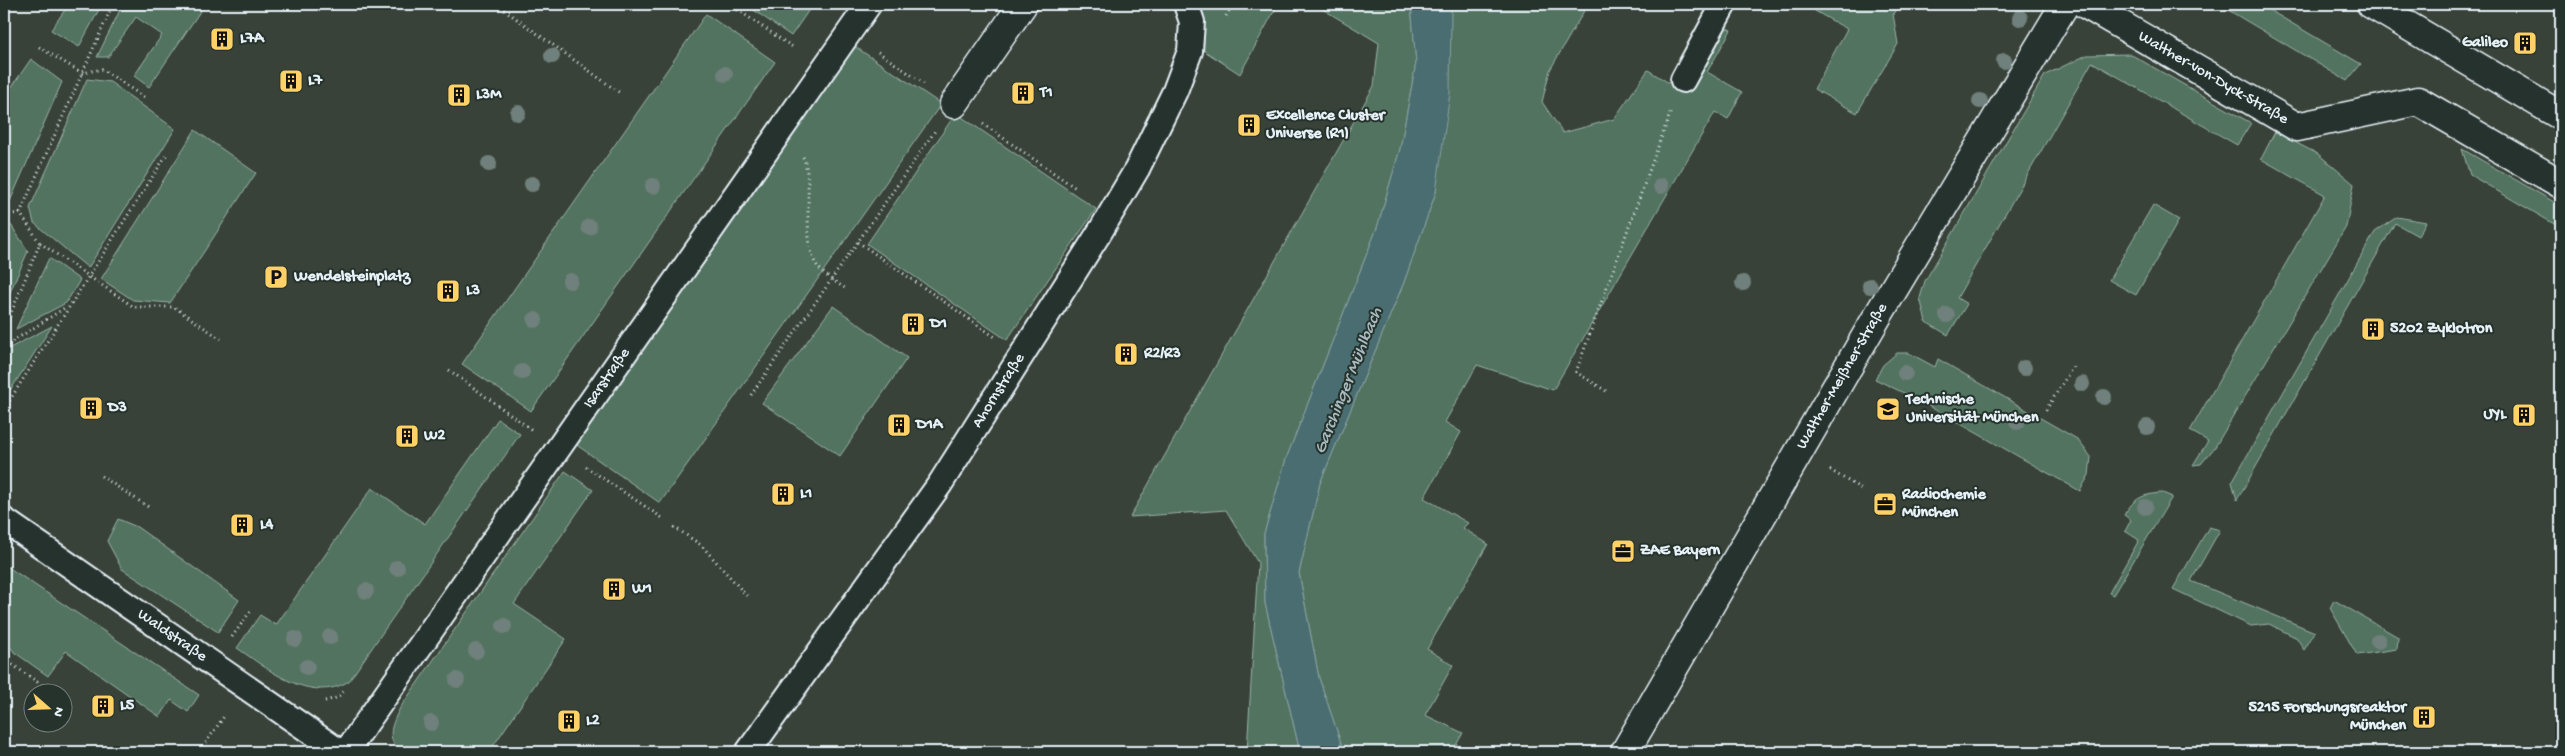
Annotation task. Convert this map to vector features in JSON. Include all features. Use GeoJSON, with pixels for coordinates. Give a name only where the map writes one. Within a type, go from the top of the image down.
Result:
{"type":"FeatureCollection","features":[{"type":"Feature","properties":{"kind":"street"},"geometry":{"type":"LineString","coordinates":[[954,104],[1023,4]]}},
{"type":"Feature","properties":{"kind":"street","name":"Walther-Meißner-Straße"},"geometry":{"type":"LineString","coordinates":[[1625,752],[1877,317],[2065,4]]}},
{"type":"Feature","properties":{"kind":"street","name":"Walther-von-Dyck-Straße"},"geometry":{"type":"LineString","coordinates":[[2085,4],[2297,127],[2418,101],[2561,184]]}},
{"type":"Feature","properties":{"kind":"street"},"geometry":{"type":"LineString","coordinates":[[2371,4],[2561,116]]}},
{"type":"Feature","properties":{"kind":"lane","name":"Isarstraße"},"geometry":{"type":"LineString","coordinates":[[346,752],[869,4]]}},
{"type":"Feature","properties":{"kind":"lane","name":"Ahornstraße"},"geometry":{"type":"LineString","coordinates":[[748,752],[940,484],[1137,169],[1175,91],[1190,51],[1192,22],[1186,4]]}},
{"type":"Feature","properties":{"kind":"lane"},"geometry":{"type":"LineString","coordinates":[[1683,80],[1724,4]]}},
{"type":"Feature","properties":{"kind":"lane","name":"Waldstraße"},"geometry":{"type":"LineString","coordinates":[[4,520],[340,752]]}},
{"type":"Feature","properties":{"kind":"path"},"geometry":{"type":"LineString","coordinates":[[20,213],[113,4]]}},
{"type":"Feature","properties":{"kind":"path"},"geometry":{"type":"LineString","coordinates":[[496,4],[620,92]]}},
{"type":"Feature","properties":{"kind":"path"},"geometry":{"type":"LineString","coordinates":[[729,4],[794,48]]}},
{"type":"Feature","properties":{"kind":"path"},"geometry":{"type":"LineString","coordinates":[[788,57],[800,41]]}},
{"type":"Feature","properties":{"kind":"path"},"geometry":{"type":"LineString","coordinates":[[39,47],[82,73],[102,69],[145,98]]}},
{"type":"Feature","properties":{"kind":"path"},"geometry":{"type":"LineString","coordinates":[[1606,391],[1576,372],[1683,80]]}},
{"type":"Feature","properties":{"kind":"path"},"geometry":{"type":"LineString","coordinates":[[751,395],[954,104]]}},
{"type":"Feature","properties":{"kind":"path"},"geometry":{"type":"LineString","coordinates":[[4,409],[68,306],[167,154]]}},
{"type":"Feature","properties":{"kind":"path"},"geometry":{"type":"LineString","coordinates":[[802,154],[806,163],[809,231],[815,263],[845,288]]}},
{"type":"Feature","properties":{"kind":"path"},"geometry":{"type":"LineString","coordinates":[[4,216],[20,213]]}},
{"type":"Feature","properties":{"kind":"path"},"geometry":{"type":"LineString","coordinates":[[20,213],[40,243],[87,277],[134,307],[174,307],[221,339]]}},
{"type":"Feature","properties":{"kind":"path"},"geometry":{"type":"LineString","coordinates":[[858,242],[1021,356]]}},
{"type":"Feature","properties":{"kind":"path"},"geometry":{"type":"LineString","coordinates":[[4,330],[40,243]]}},
{"type":"Feature","properties":{"kind":"path"},"geometry":{"type":"LineString","coordinates":[[4,347],[68,306]]}},
{"type":"Feature","properties":{"kind":"path"},"geometry":{"type":"LineString","coordinates":[[2046,410],[2074,365]]}},
{"type":"Feature","properties":{"kind":"path"},"geometry":{"type":"LineString","coordinates":[[524,436],[535,420]]}},
{"type":"Feature","properties":{"kind":"path"},"geometry":{"type":"LineString","coordinates":[[1833,462],[1830,469],[1863,490]]}},
{"type":"Feature","properties":{"kind":"path"},"geometry":{"type":"LineString","coordinates":[[101,476],[150,508]]}},
{"type":"Feature","properties":{"kind":"path"},"geometry":{"type":"LineString","coordinates":[[674,526],[701,545],[748,596]]}},
{"type":"Feature","properties":{"kind":"path"},"geometry":{"type":"LineString","coordinates":[[231,639],[252,609]]}},
{"type":"Feature","properties":{"kind":"path"},"geometry":{"type":"LineString","coordinates":[[4,659],[41,684]]}},
{"type":"Feature","properties":{"kind":"path"},"geometry":{"type":"LineString","coordinates":[[321,701],[336,698],[349,686]]}},
{"type":"Feature","properties":{"kind":"path"},"geometry":{"type":"LineString","coordinates":[[203,747],[231,706]]}},
{"type":"Feature","properties":{"kind":"shaded area"},"geometry":{"type":"Polygon","coordinates":[[[4,4],[2561,4],[2561,752],[4,752],[4,4]]]}},
{"type":"Feature","properties":{"kind":"green space"},"geometry":{"type":"Polygon","coordinates":[[[69,4],[102,4],[79,47],[51,30],[69,4]]]}},
{"type":"Feature","properties":{"kind":"green space"},"geometry":{"type":"Polygon","coordinates":[[[123,4],[205,4],[149,87],[134,76],[162,35],[136,17],[108,57],[97,57],[123,4]]]}},
{"type":"Feature","properties":{"kind":"green space"},"geometry":{"type":"Polygon","coordinates":[[[745,4],[813,4],[791,36],[745,4]]]}},
{"type":"Feature","properties":{"kind":"green space"},"geometry":{"type":"Polygon","coordinates":[[[1198,4],[1278,4],[1240,74],[1203,50],[1203,35],[1198,4]]]}},
{"type":"Feature","properties":{"kind":"green space"},"geometry":{"type":"Polygon","coordinates":[[[1314,4],[1411,4],[1416,63],[1400,149],[1377,228],[1286,459],[1264,534],[1265,603],[1300,752],[1247,752],[1258,563],[1226,510],[1130,517],[1374,86],[1379,43],[1314,4]]]}},
{"type":"Feature","properties":{"kind":"green space"},"geometry":{"type":"Polygon","coordinates":[[[1448,4],[1588,4],[1550,70],[1542,102],[1563,133],[1614,119],[1648,70],[1682,91],[1719,24],[1731,30],[1707,72],[1742,92],[1728,119],[1715,112],[1553,390],[1477,365],[1445,422],[1461,432],[1424,498],[1468,523],[1463,528],[1488,544],[1427,649],[1453,665],[1425,715],[1463,733],[1452,752],[1344,752],[1319,678],[1299,573],[1320,483],[1404,282],[1436,192],[1451,11],[1448,4]]]}},
{"type":"Feature","properties":{"kind":"green space"},"geometry":{"type":"Polygon","coordinates":[[[1818,4],[1899,4],[1893,14],[1898,44],[1857,113],[1814,89],[1847,29],[1815,11],[1818,4]]]}},
{"type":"Feature","properties":{"kind":"green space"},"geometry":{"type":"Polygon","coordinates":[[[2218,4],[2259,4],[2361,64],[2347,81],[2218,4]]]}},
{"type":"Feature","properties":{"kind":"green space"},"geometry":{"type":"Polygon","coordinates":[[[706,14],[775,62],[531,411],[462,364],[706,14]]]}},
{"type":"Feature","properties":{"kind":"green space"},"geometry":{"type":"Polygon","coordinates":[[[851,44],[941,104],[660,503],[578,446],[575,440],[851,44]]]}},
{"type":"Feature","properties":{"kind":"green space"},"geometry":{"type":"Polygon","coordinates":[[[2130,54],[2251,123],[2237,145],[2092,62],[1957,298],[1967,304],[1948,335],[1926,322],[1920,298],[1925,281],[2045,75],[2087,55],[2130,54]]]}},
{"type":"Feature","properties":{"kind":"green space"},"geometry":{"type":"Polygon","coordinates":[[[31,59],[62,82],[8,206],[4,206],[4,98],[31,59]]]}},
{"type":"Feature","properties":{"kind":"green space"},"geometry":{"type":"Polygon","coordinates":[[[87,79],[110,82],[175,129],[88,268],[34,223],[30,208],[87,79]]]}},
{"type":"Feature","properties":{"kind":"green space"},"geometry":{"type":"Polygon","coordinates":[[[956,113],[1096,209],[1007,340],[867,244],[956,113]]]}},
{"type":"Feature","properties":{"kind":"green space"},"geometry":{"type":"Polygon","coordinates":[[[195,130],[256,173],[170,303],[133,300],[101,279],[195,130]]]}},
{"type":"Feature","properties":{"kind":"green space"},"geometry":{"type":"Polygon","coordinates":[[[2275,132],[2318,154],[2354,184],[2346,227],[2215,447],[2201,464],[2193,465],[2208,441],[2190,431],[2325,195],[2261,159],[2275,132]]]}},
{"type":"Feature","properties":{"kind":"green space"},"geometry":{"type":"Polygon","coordinates":[[[2462,149],[2561,206],[2561,228],[2470,175],[2462,149]]]}},
{"type":"Feature","properties":{"kind":"green space"},"geometry":{"type":"Polygon","coordinates":[[[2153,205],[2179,220],[2136,295],[2109,280],[2153,205]]]}},
{"type":"Feature","properties":{"kind":"green space"},"geometry":{"type":"Polygon","coordinates":[[[2397,217],[2426,222],[2418,236],[2395,223],[2237,500],[2232,482],[2375,232],[2397,217]]]}},
{"type":"Feature","properties":{"kind":"green space"},"geometry":{"type":"Polygon","coordinates":[[[11,225],[28,251],[4,306],[4,226],[11,225]]]}},
{"type":"Feature","properties":{"kind":"green space"},"geometry":{"type":"Polygon","coordinates":[[[49,258],[80,280],[66,303],[16,329],[49,258]]]}},
{"type":"Feature","properties":{"kind":"green space"},"geometry":{"type":"Polygon","coordinates":[[[833,306],[907,358],[840,456],[762,403],[833,306]]]}},
{"type":"Feature","properties":{"kind":"green space"},"geometry":{"type":"Polygon","coordinates":[[[52,326],[4,400],[4,362],[8,349],[52,326]]]}},
{"type":"Feature","properties":{"kind":"green space"},"geometry":{"type":"Polygon","coordinates":[[[1897,353],[1909,353],[1935,367],[1938,359],[2077,439],[2091,457],[2089,475],[2080,491],[1914,398],[1875,379],[1883,365],[1897,353]]]}},
{"type":"Feature","properties":{"kind":"green space"},"geometry":{"type":"Polygon","coordinates":[[[498,419],[520,434],[349,681],[334,687],[319,689],[305,687],[276,674],[237,648],[260,615],[276,625],[372,488],[425,524],[498,419]]]}},
{"type":"Feature","properties":{"kind":"green space"},"geometry":{"type":"Polygon","coordinates":[[[565,471],[593,490],[514,604],[566,639],[489,752],[400,752],[395,747],[391,731],[400,708],[565,471]]]}},
{"type":"Feature","properties":{"kind":"green space"},"geometry":{"type":"Polygon","coordinates":[[[2163,493],[2172,497],[2113,595],[2109,593],[2139,540],[2125,531],[2131,520],[2124,515],[2135,501],[2140,498],[2150,494],[2163,493]]]}},
{"type":"Feature","properties":{"kind":"green space"},"geometry":{"type":"Polygon","coordinates":[[[118,519],[137,527],[239,600],[218,632],[122,569],[107,541],[118,519]]]}},
{"type":"Feature","properties":{"kind":"green space"},"geometry":{"type":"Polygon","coordinates":[[[2209,527],[2220,530],[2191,581],[2315,632],[2304,650],[2297,638],[2269,624],[2251,626],[2173,589],[2209,527]]]}},
{"type":"Feature","properties":{"kind":"green space"},"geometry":{"type":"Polygon","coordinates":[[[5,565],[199,695],[188,712],[171,700],[160,717],[66,651],[48,676],[14,652],[7,642],[5,565]]]}},
{"type":"Feature","properties":{"kind":"green space"},"geometry":{"type":"Polygon","coordinates":[[[2334,600],[2398,637],[2397,649],[2357,655],[2330,608],[2334,600]]]}},
{"type":"Feature","properties":{"kind":"water","name":"Garchinger Mühlbach"},"geometry":{"type":"Polygon","coordinates":[[[1411,4],[1448,4],[1451,11],[1450,93],[1436,192],[1404,282],[1320,483],[1299,573],[1319,678],[1344,752],[1300,752],[1265,603],[1264,534],[1286,459],[1377,228],[1400,149],[1416,63],[1411,4]]]}},
{"type":"Feature","properties":{"kind":"place","name":"L7A"},"geometry":{"type":"Point","coordinates":[222,39]}},
{"type":"Feature","properties":{"kind":"place","name":"Galileo"},"geometry":{"type":"Point","coordinates":[2525,43]}},
{"type":"Feature","properties":{"kind":"place","name":"L7"},"geometry":{"type":"Point","coordinates":[291,81]}},
{"type":"Feature","properties":{"kind":"place","name":"T1"},"geometry":{"type":"Point","coordinates":[1023,93]}},
{"type":"Feature","properties":{"kind":"place","name":"L3M"},"geometry":{"type":"Point","coordinates":[459,95]}},
{"type":"Feature","properties":{"kind":"place","name":"Excellence Cluster Universe (R1)"},"geometry":{"type":"Point","coordinates":[1249,125]}},
{"type":"Feature","properties":{"kind":"place","name":"Wendelsteinplatz"},"geometry":{"type":"Point","coordinates":[276,277]}},
{"type":"Feature","properties":{"kind":"place","name":"L3"},"geometry":{"type":"Point","coordinates":[448,291]}},
{"type":"Feature","properties":{"kind":"place","name":"D1"},"geometry":{"type":"Point","coordinates":[913,324]}},
{"type":"Feature","properties":{"kind":"place","name":"5202 Zyklotron"},"geometry":{"type":"Point","coordinates":[2373,329]}},
{"type":"Feature","properties":{"kind":"place","name":"R2/R3"},"geometry":{"type":"Point","coordinates":[1126,354]}},
{"type":"Feature","properties":{"kind":"place","name":"D3"},"geometry":{"type":"Point","coordinates":[91,408]}},
{"type":"Feature","properties":{"kind":"place","name":"Technische Universität München"},"geometry":{"type":"Point","coordinates":[1888,409]}},
{"type":"Feature","properties":{"kind":"place","name":"UYL"},"geometry":{"type":"Point","coordinates":[2524,415]}},
{"type":"Feature","properties":{"kind":"place","name":"D1A"},"geometry":{"type":"Point","coordinates":[899,425]}},
{"type":"Feature","properties":{"kind":"place","name":"W2"},"geometry":{"type":"Point","coordinates":[407,436]}},
{"type":"Feature","properties":{"kind":"place","name":"L1"},"geometry":{"type":"Point","coordinates":[783,494]}},
{"type":"Feature","properties":{"kind":"place","name":"Radiochemie München"},"geometry":{"type":"Point","coordinates":[1885,504]}},
{"type":"Feature","properties":{"kind":"place","name":"L4"},"geometry":{"type":"Point","coordinates":[242,525]}},
{"type":"Feature","properties":{"kind":"place","name":"ZAE Bayern"},"geometry":{"type":"Point","coordinates":[1623,551]}},
{"type":"Feature","properties":{"kind":"place","name":"W1"},"geometry":{"type":"Point","coordinates":[614,589]}},
{"type":"Feature","properties":{"kind":"place","name":"L5"},"geometry":{"type":"Point","coordinates":[103,706]}},
{"type":"Feature","properties":{"kind":"place","name":"5215 Forschungsreaktor München"},"geometry":{"type":"Point","coordinates":[2424,717]}},
{"type":"Feature","properties":{"kind":"place","name":"L2"},"geometry":{"type":"Point","coordinates":[569,721]}}]}
